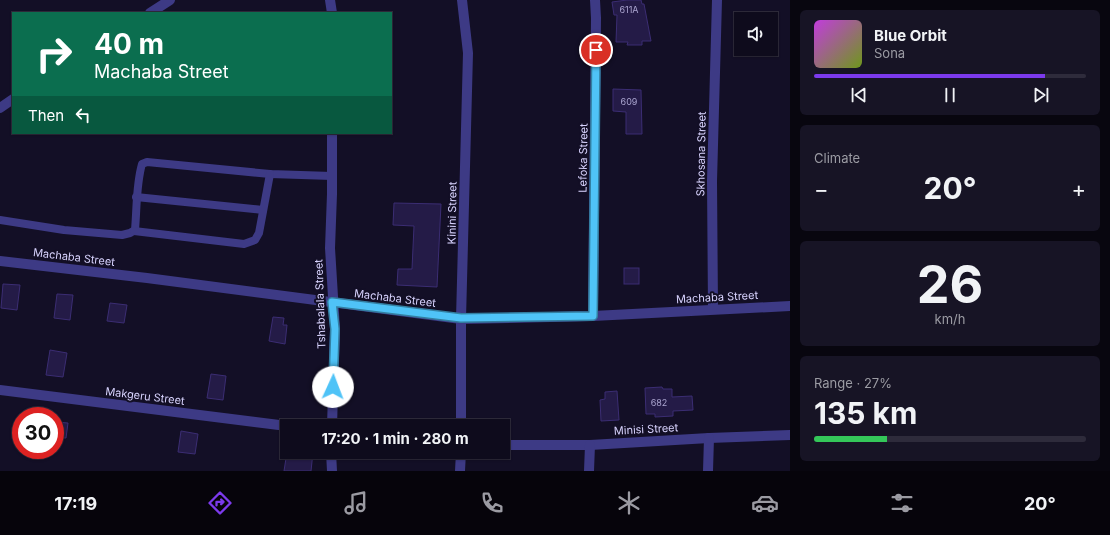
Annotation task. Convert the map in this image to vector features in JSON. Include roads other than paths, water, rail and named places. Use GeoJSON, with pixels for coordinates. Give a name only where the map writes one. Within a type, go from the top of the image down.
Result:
{"type":"FeatureCollection","features":[{"type":"Feature","properties":{"kind":"street"},"geometry":{"type":"LineString","coordinates":[[152,12],[170,0]]}},
{"type":"Feature","properties":{"kind":"street"},"geometry":{"type":"LineString","coordinates":[[330,0],[332,12]]}},
{"type":"Feature","properties":{"kind":"street","name":"Kinini Street"},"geometry":{"type":"LineString","coordinates":[[461,419],[461,318],[468,53],[462,0]]}},
{"type":"Feature","properties":{"kind":"street","name":"Lefoka Street"},"geometry":{"type":"LineString","coordinates":[[593,316],[596,18],[594,0]]}},
{"type":"Feature","properties":{"kind":"street","name":"Skhosana Street"},"geometry":{"type":"LineString","coordinates":[[713,309],[712,181],[717,0]]}},
{"type":"Feature","properties":{"kind":"street"},"geometry":{"type":"LineString","coordinates":[[0,108],[12,100]]}},
{"type":"Feature","properties":{"kind":"street","name":"Tshabalala Street"},"geometry":{"type":"LineString","coordinates":[[332,134],[330,248],[332,302],[335,329],[332,419]]}},
{"type":"Feature","properties":{"kind":"street","name":"Machaba Street"},"geometry":{"type":"LineString","coordinates":[[0,261],[461,318],[593,316],[790,306]]}},
{"type":"Feature","properties":{"kind":"street","name":"Makgeru Street"},"geometry":{"type":"LineString","coordinates":[[0,390],[280,425]]}},
{"type":"Feature","properties":{"kind":"street","name":"Minisi Street"},"geometry":{"type":"LineString","coordinates":[[510,445],[590,445],[790,435]]}},
{"type":"Feature","properties":{"kind":"street"},"geometry":{"type":"LineString","coordinates":[[708,471],[709,438]]}},
{"type":"Feature","properties":{"kind":"street"},"geometry":{"type":"LineString","coordinates":[[589,471],[590,445]]}},
{"type":"Feature","properties":{"kind":"street"},"geometry":{"type":"LineString","coordinates":[[332,459],[332,471]]}},
{"type":"Feature","properties":{"kind":"street"},"geometry":{"type":"LineString","coordinates":[[460,471],[461,459]]}},
{"type":"Feature","properties":{"kind":"lane"},"geometry":{"type":"LineString","coordinates":[[134,231],[136,197],[142,164],[146,162],[270,174],[332,176]]}},
{"type":"Feature","properties":{"kind":"lane"},"geometry":{"type":"LineString","coordinates":[[0,220],[64,230],[122,235],[130,234],[134,231],[244,244],[255,240],[259,233],[270,174]]}},
{"type":"Feature","properties":{"kind":"lane"},"geometry":{"type":"LineString","coordinates":[[136,197],[263,210]]}}]}
